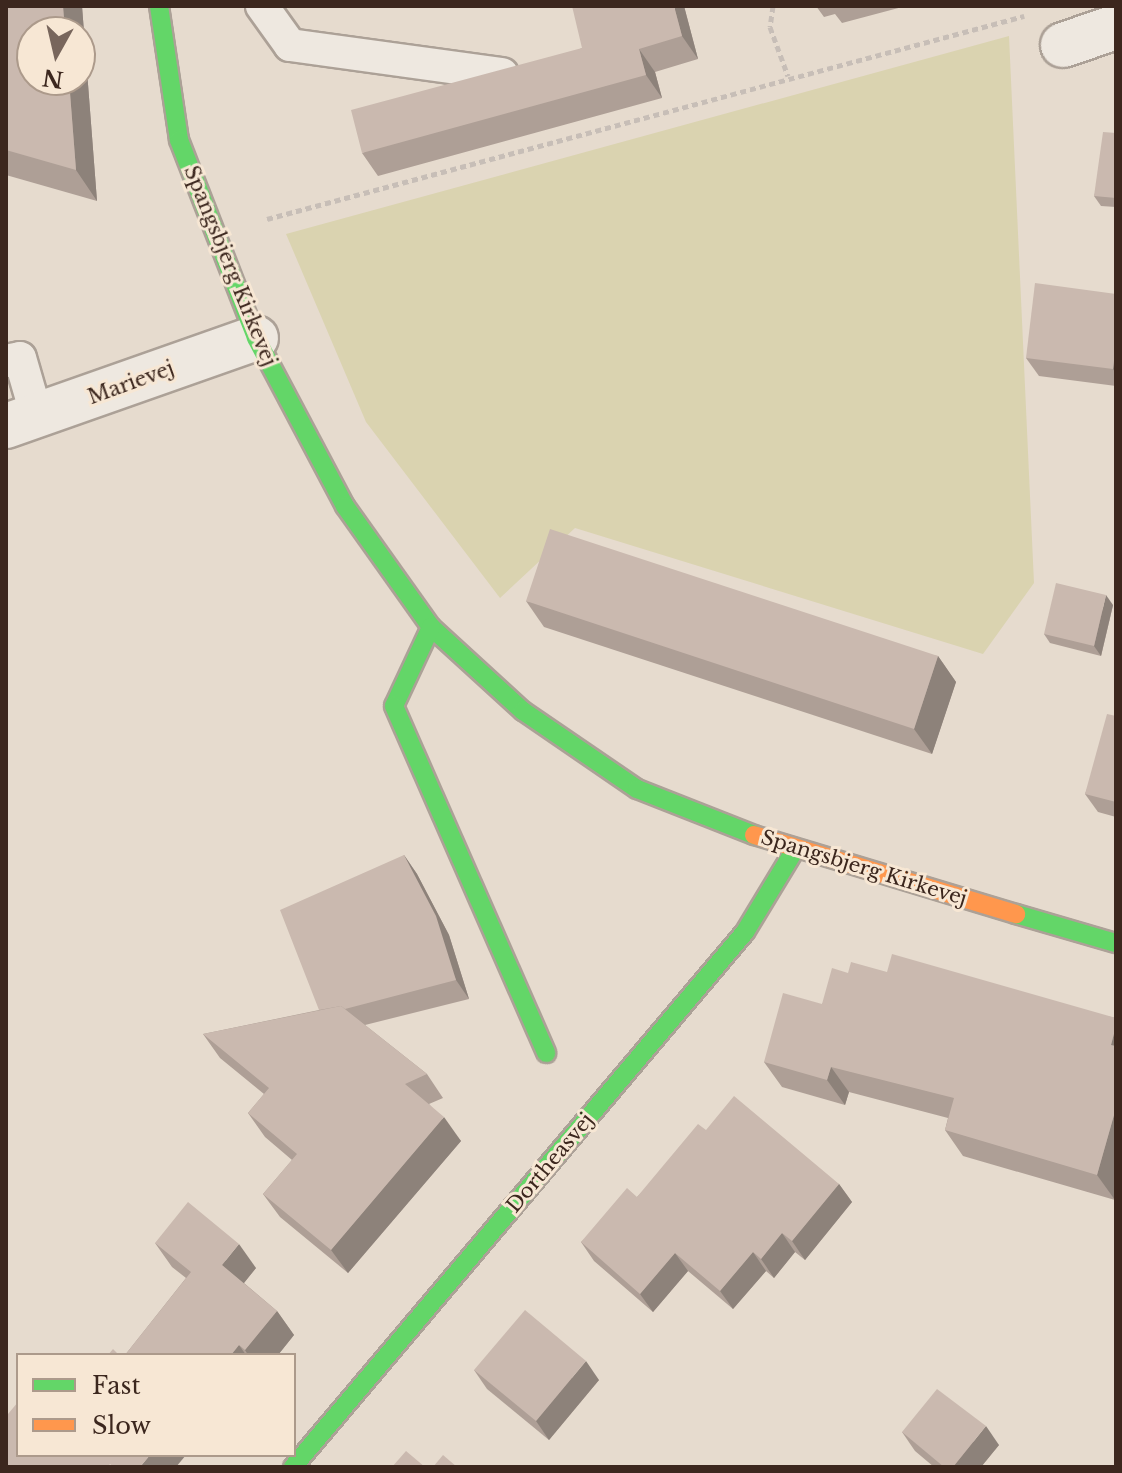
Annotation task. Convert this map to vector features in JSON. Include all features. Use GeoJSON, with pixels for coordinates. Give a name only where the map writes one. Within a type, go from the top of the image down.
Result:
{"type":"FeatureCollection","features":[{"type":"Feature","properties":{"kind":"street","name":"Spangsbjerg Kirkevej"},"geometry":{"type":"LineString","coordinates":[[159,6],[179,140],[256,338],[345,506],[431,627],[523,711],[637,789],[794,851],[1116,943]]}},
{"type":"Feature","properties":{"kind":"street"},"geometry":{"type":"LineString","coordinates":[[1063,45],[1116,27]]}},
{"type":"Feature","properties":{"kind":"street","name":"Marievej"},"geometry":{"type":"LineString","coordinates":[[22,421],[256,338]]}},
{"type":"Feature","properties":{"kind":"street"},"geometry":{"type":"LineString","coordinates":[[431,627],[394,706],[546,1053]]}},
{"type":"Feature","properties":{"kind":"street","name":"Dortheasvej"},"geometry":{"type":"LineString","coordinates":[[293,1467],[745,932],[794,851]]}},
{"type":"Feature","properties":{"kind":"lane"},"geometry":{"type":"LineString","coordinates":[[262,6],[290,45],[502,74]]}},
{"type":"Feature","properties":{"kind":"lane"},"geometry":{"type":"LineString","coordinates":[[6,361],[20,358],[22,421]]}},
{"type":"Feature","properties":{"kind":"path"},"geometry":{"type":"LineString","coordinates":[[773,6],[770,27],[788,76]]}},
{"type":"Feature","properties":{"kind":"path"},"geometry":{"type":"LineString","coordinates":[[215,234],[1019,13],[1063,45]]}},
{"type":"Feature","properties":{"kind":"shaded area"},"geometry":{"type":"Polygon","coordinates":[[[1009,36],[1034,583],[983,654],[575,528],[500,598],[366,422],[286,234],[1009,36]]]}},
{"type":"Feature","properties":{"kind":"building"},"geometry":{"type":"Polygon","coordinates":[[[6,6],[63,6],[64,16],[16,16],[16,96],[70,96],[76,170],[6,150],[6,6]]]}},
{"type":"Feature","properties":{"kind":"building"},"geometry":{"type":"Polygon","coordinates":[[[572,6],[674,6],[682,36],[639,49],[646,75],[362,153],[351,110],[582,48],[572,6]]]}},
{"type":"Feature","properties":{"kind":"building"},"geometry":{"type":"Polygon","coordinates":[[[1103,132],[1116,133],[1116,198],[1094,196],[1103,132]]]}},
{"type":"Feature","properties":{"kind":"building"},"geometry":{"type":"Polygon","coordinates":[[[1035,283],[1116,294],[1113,369],[1026,358],[1035,283]]]}},
{"type":"Feature","properties":{"kind":"building"},"geometry":{"type":"Polygon","coordinates":[[[550,529],[938,656],[914,729],[526,601],[550,529]]]}},
{"type":"Feature","properties":{"kind":"building"},"geometry":{"type":"Polygon","coordinates":[[[1056,583],[1106,595],[1094,646],[1044,634],[1056,583]]]}},
{"type":"Feature","properties":{"kind":"building"},"geometry":{"type":"Polygon","coordinates":[[[1107,714],[1116,716],[1116,802],[1085,794],[1107,714]]]}},
{"type":"Feature","properties":{"kind":"building"},"geometry":{"type":"Polygon","coordinates":[[[404,855],[436,916],[456,980],[345,1009],[341,1006],[319,1010],[280,910],[404,855]]]}},
{"type":"Feature","properties":{"kind":"building"},"geometry":{"type":"Polygon","coordinates":[[[892,954],[1116,1018],[1111,1045],[1116,1046],[1116,1108],[1097,1175],[945,1130],[954,1098],[831,1067],[827,1080],[764,1062],[783,993],[822,1004],[832,968],[848,973],[851,962],[887,972],[892,954]]]}},
{"type":"Feature","properties":{"kind":"building"},"geometry":{"type":"Polygon","coordinates":[[[341,1006],[427,1074],[405,1084],[444,1117],[331,1250],[263,1194],[297,1154],[248,1113],[269,1088],[203,1034],[341,1006]]]}},
{"type":"Feature","properties":{"kind":"building"},"geometry":{"type":"Polygon","coordinates":[[[734,1096],[839,1184],[792,1241],[782,1233],[761,1259],[753,1252],[720,1291],[675,1253],[640,1294],[581,1242],[627,1188],[637,1197],[698,1124],[706,1130],[734,1096]]]}},
{"type":"Feature","properties":{"kind":"building"},"geometry":{"type":"Polygon","coordinates":[[[188,1202],[239,1244],[222,1265],[277,1311],[245,1350],[239,1345],[233,1353],[127,1353],[191,1272],[155,1243],[188,1202]]]}},
{"type":"Feature","properties":{"kind":"building"},"geometry":{"type":"Polygon","coordinates":[[[525,1310],[586,1361],[536,1421],[474,1370],[525,1310]]]}},
{"type":"Feature","properties":{"kind":"building"},"geometry":{"type":"Polygon","coordinates":[[[937,1389],[986,1426],[953,1467],[944,1467],[902,1432],[937,1389]]]}},
{"type":"Feature","properties":{"kind":"building"},"geometry":{"type":"Polygon","coordinates":[[[16,1404],[16,1457],[148,1457],[140,1467],[113,1467],[110,1464],[108,1467],[6,1467],[6,1412],[8,1414],[16,1404]]]}},
{"type":"Feature","properties":{"kind":"building"},"geometry":{"type":"Polygon","coordinates":[[[406,1451],[425,1467],[392,1467],[406,1451]]]}},
{"type":"Feature","properties":{"kind":"building"},"geometry":{"type":"Polygon","coordinates":[[[443,1455],[457,1467],[433,1467],[443,1455]]]}},
{"type":"Feature","properties":{"kind":"traffic: fast"},"geometry":{"type":"LineString","coordinates":[[159,6],[179,140],[256,338],[345,506],[431,627],[523,711],[637,789],[754,835]]}},
{"type":"Feature","properties":{"kind":"traffic: fast"},"geometry":{"type":"LineString","coordinates":[[431,627],[394,706],[546,1053]]}},
{"type":"Feature","properties":{"kind":"traffic: fast"},"geometry":{"type":"LineString","coordinates":[[293,1467],[745,932],[794,851]]}},
{"type":"Feature","properties":{"kind":"traffic: fast"},"geometry":{"type":"LineString","coordinates":[[1016,914],[1116,943]]}},
{"type":"Feature","properties":{"kind":"traffic: slow"},"geometry":{"type":"LineString","coordinates":[[754,835],[1016,914]]}}]}
